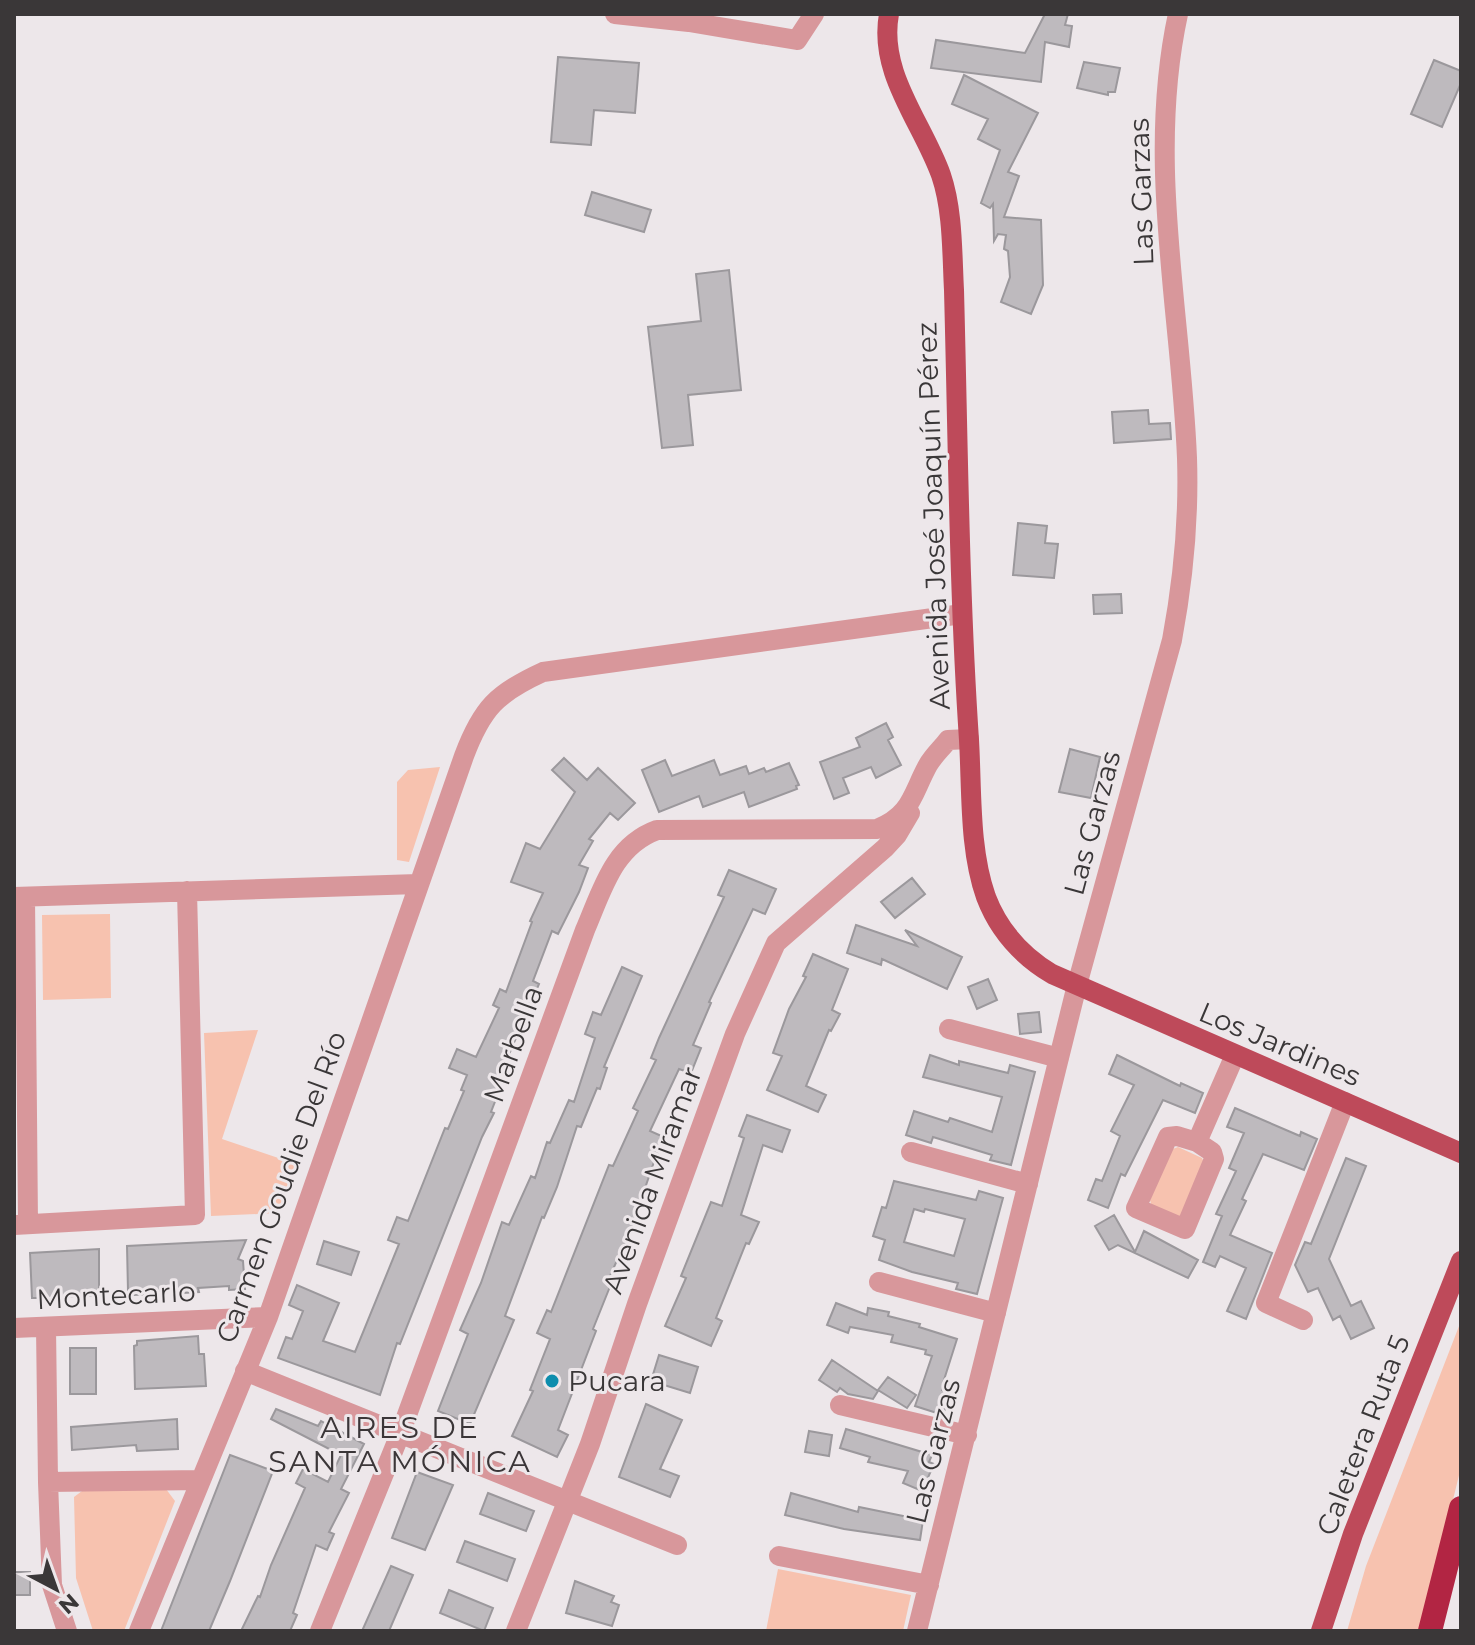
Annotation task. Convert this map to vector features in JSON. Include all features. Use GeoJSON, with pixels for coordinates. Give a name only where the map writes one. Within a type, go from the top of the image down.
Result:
{"type":"FeatureCollection","features":[{"type":"Feature","properties":{"kind":"highway"},"geometry":{"type":"LineString","coordinates":[[1430,1631],[1461,1508]]}},
{"type":"Feature","properties":{"kind":"main road","name":"Avenida José Joaquín Pérez"},"geometry":{"type":"LineString","coordinates":[[889,14],[887,34],[890,60],[941,175],[948,211],[954,290],[962,614],[982,883],[990,907],[1003,929],[1030,959],[1052,974],[1077,985]]}},
{"type":"Feature","properties":{"kind":"main road","name":"Los Jardines"},"geometry":{"type":"LineString","coordinates":[[1077,985],[1461,1153]]}},
{"type":"Feature","properties":{"kind":"main road","name":"Caletera Ruta 5"},"geometry":{"type":"LineString","coordinates":[[1321,1631],[1359,1519],[1461,1261]]}},
{"type":"Feature","properties":{"kind":"street"},"geometry":{"type":"LineString","coordinates":[[615,14],[689,22],[797,40],[814,14]]}},
{"type":"Feature","properties":{"kind":"street","name":"Las Garzas"},"geometry":{"type":"LineString","coordinates":[[917,1631],[1077,985],[1172,640],[1187,510],[1187,457],[1165,185],[1164,127],[1169,65],[1178,14]]}},
{"type":"Feature","properties":{"kind":"street","name":"Carmen Goudie Del Río"},"geometry":{"type":"LineString","coordinates":[[139,1631],[268,1317],[475,725],[493,703],[514,685],[543,672],[962,614]]}},
{"type":"Feature","properties":{"kind":"street","name":"Marbella"},"geometry":{"type":"LineString","coordinates":[[320,1631],[400,1434],[585,930],[615,861],[636,841],[657,830],[877,829],[900,816],[915,797],[928,764],[948,740],[969,739]]}},
{"type":"Feature","properties":{"kind":"street","name":"Avenida Miramar"},"geometry":{"type":"LineString","coordinates":[[516,1631],[569,1502],[669,1214],[735,1034],[770,952],[786,932],[897,835],[909,817],[915,797]]}},
{"type":"Feature","properties":{"kind":"street"},"geometry":{"type":"LineString","coordinates":[[187,891],[195,1215],[21,1225],[19,897],[187,891],[418,884]]}},
{"type":"Feature","properties":{"kind":"street"},"geometry":{"type":"LineString","coordinates":[[949,1029],[1059,1058]]}},
{"type":"Feature","properties":{"kind":"street"},"geometry":{"type":"LineString","coordinates":[[1197,1142],[1235,1055]]}},
{"type":"Feature","properties":{"kind":"street"},"geometry":{"type":"LineString","coordinates":[[1303,1320],[1266,1303],[1345,1102]]}},
{"type":"Feature","properties":{"kind":"street"},"geometry":{"type":"LineString","coordinates":[[1177,1136],[1197,1142],[1212,1152],[1214,1159],[1185,1229],[1136,1208],[1168,1137],[1177,1136]]}},
{"type":"Feature","properties":{"kind":"street"},"geometry":{"type":"LineString","coordinates":[[911,1152],[1028,1184]]}},
{"type":"Feature","properties":{"kind":"street"},"geometry":{"type":"LineString","coordinates":[[879,1282],[996,1313]]}},
{"type":"Feature","properties":{"kind":"street","name":"Montecarlo"},"geometry":{"type":"LineString","coordinates":[[14,1328],[268,1317]]}},
{"type":"Feature","properties":{"kind":"street"},"geometry":{"type":"LineString","coordinates":[[46,1327],[52,1585],[67,1631]]}},
{"type":"Feature","properties":{"kind":"street"},"geometry":{"type":"LineString","coordinates":[[245,1371],[677,1545]]}},
{"type":"Feature","properties":{"kind":"street"},"geometry":{"type":"LineString","coordinates":[[840,1405],[967,1435]]}},
{"type":"Feature","properties":{"kind":"street"},"geometry":{"type":"LineString","coordinates":[[48,1482],[200,1480]]}},
{"type":"Feature","properties":{"kind":"street"},"geometry":{"type":"LineString","coordinates":[[779,1556],[929,1585]]}},
{"type":"Feature","properties":{"kind":"shaded area"},"geometry":{"type":"Polygon","coordinates":[[[440,767],[409,862],[397,860],[397,782],[408,770],[440,767]]]}},
{"type":"Feature","properties":{"kind":"shaded area"},"geometry":{"type":"Polygon","coordinates":[[[110,914],[111,998],[43,1000],[42,915],[110,914]]]}},
{"type":"Feature","properties":{"kind":"shaded area"},"geometry":{"type":"Polygon","coordinates":[[[258,1030],[222,1139],[296,1164],[280,1213],[211,1216],[204,1033],[258,1030]]]}},
{"type":"Feature","properties":{"kind":"shaded area"},"geometry":{"type":"Polygon","coordinates":[[[1178,1147],[1202,1158],[1206,1167],[1185,1216],[1177,1219],[1152,1208],[1150,1200],[1170,1150],[1178,1147]]]}},
{"type":"Feature","properties":{"kind":"shaded area"},"geometry":{"type":"Polygon","coordinates":[[[1461,1321],[1461,1467],[1421,1631],[1347,1631],[1366,1566],[1461,1321]]]}},
{"type":"Feature","properties":{"kind":"shaded area"},"geometry":{"type":"Polygon","coordinates":[[[166,1489],[175,1501],[124,1631],[93,1631],[76,1578],[74,1497],[82,1491],[166,1489]]]}},
{"type":"Feature","properties":{"kind":"shaded area"},"geometry":{"type":"Polygon","coordinates":[[[778,1569],[911,1595],[903,1631],[766,1631],[778,1569]]]}},
{"type":"Feature","properties":{"kind":"building"},"geometry":{"type":"Polygon","coordinates":[[[1045,14],[1068,14],[1065,25],[1072,26],[1069,47],[1045,42],[1041,82],[931,68],[936,40],[1025,53],[1045,14]]]}},
{"type":"Feature","properties":{"kind":"building"},"geometry":{"type":"Polygon","coordinates":[[[558,57],[639,63],[635,113],[594,110],[591,145],[551,142],[558,57]]]}},
{"type":"Feature","properties":{"kind":"building"},"geometry":{"type":"Polygon","coordinates":[[[1434,60],[1461,71],[1461,83],[1442,127],[1411,114],[1434,60]]]}},
{"type":"Feature","properties":{"kind":"building"},"geometry":{"type":"Polygon","coordinates":[[[1084,62],[1120,68],[1115,92],[1108,92],[1108,95],[1077,88],[1084,62]]]}},
{"type":"Feature","properties":{"kind":"building"},"geometry":{"type":"Polygon","coordinates":[[[964,75],[1038,113],[1008,172],[1019,176],[1004,217],[1041,220],[1043,285],[1031,314],[1001,302],[1010,277],[1008,251],[1004,249],[1006,235],[998,234],[994,241],[993,204],[990,208],[981,203],[1000,150],[978,139],[988,119],[952,104],[964,75]]]}},
{"type":"Feature","properties":{"kind":"building"},"geometry":{"type":"Polygon","coordinates":[[[592,192],[651,210],[644,232],[585,215],[592,192]]]}},
{"type":"Feature","properties":{"kind":"building"},"geometry":{"type":"Polygon","coordinates":[[[729,270],[741,390],[688,395],[693,445],[662,448],[648,327],[701,321],[696,274],[729,270]]]}},
{"type":"Feature","properties":{"kind":"building"},"geometry":{"type":"Polygon","coordinates":[[[1148,410],[1149,424],[1170,423],[1171,439],[1114,443],[1112,412],[1148,410]]]}},
{"type":"Feature","properties":{"kind":"building"},"geometry":{"type":"Polygon","coordinates":[[[1018,523],[1047,526],[1045,543],[1058,544],[1054,578],[1013,575],[1018,523]]]}},
{"type":"Feature","properties":{"kind":"building"},"geometry":{"type":"Polygon","coordinates":[[[1121,594],[1122,613],[1094,614],[1093,595],[1121,594]]]}},
{"type":"Feature","properties":{"kind":"building"},"geometry":{"type":"Polygon","coordinates":[[[886,723],[893,737],[888,740],[901,765],[876,778],[871,767],[843,778],[849,793],[834,799],[820,762],[860,747],[856,738],[886,723]]]}},
{"type":"Feature","properties":{"kind":"building"},"geometry":{"type":"Polygon","coordinates":[[[1070,749],[1100,757],[1091,798],[1059,792],[1070,749]]]}},
{"type":"Feature","properties":{"kind":"building"},"geometry":{"type":"Polygon","coordinates":[[[564,758],[587,780],[598,768],[635,803],[618,820],[610,813],[589,839],[593,841],[579,865],[588,868],[579,892],[558,934],[552,931],[533,981],[539,984],[498,1080],[503,1081],[491,1112],[494,1113],[400,1344],[397,1343],[380,1395],[278,1358],[286,1337],[292,1339],[303,1311],[289,1305],[297,1285],[339,1303],[323,1341],[355,1352],[399,1244],[388,1240],[397,1217],[408,1221],[445,1128],[448,1129],[464,1091],[461,1090],[467,1075],[449,1068],[457,1049],[476,1057],[499,1008],[493,1005],[500,989],[506,992],[543,893],[511,882],[526,843],[540,849],[575,792],[552,770],[564,758]]]}},
{"type":"Feature","properties":{"kind":"building"},"geometry":{"type":"Polygon","coordinates":[[[665,760],[672,776],[714,760],[720,775],[746,766],[749,774],[764,768],[766,772],[789,763],[799,785],[797,789],[749,807],[744,792],[703,807],[699,796],[659,812],[642,770],[665,760]]]}},
{"type":"Feature","properties":{"kind":"building"},"geometry":{"type":"Polygon","coordinates":[[[729,870],[776,889],[765,914],[753,909],[709,1002],[693,1045],[701,1048],[691,1073],[679,1069],[650,1131],[666,1138],[609,1278],[613,1279],[593,1329],[596,1331],[558,1430],[568,1435],[557,1457],[512,1436],[533,1391],[530,1390],[550,1339],[537,1333],[547,1310],[551,1312],[609,1165],[613,1166],[638,1111],[633,1108],[656,1060],[651,1058],[724,897],[718,895],[729,870]]]}},
{"type":"Feature","properties":{"kind":"building"},"geometry":{"type":"Polygon","coordinates":[[[912,878],[925,894],[895,918],[881,902],[912,878]]]}},
{"type":"Feature","properties":{"kind":"building"},"geometry":{"type":"Polygon","coordinates":[[[856,925],[917,946],[905,930],[962,957],[947,989],[882,959],[881,965],[847,953],[856,925]]]}},
{"type":"Feature","properties":{"kind":"building"},"geometry":{"type":"Polygon","coordinates":[[[813,954],[848,969],[832,1010],[840,1014],[829,1030],[806,1086],[826,1095],[818,1112],[767,1090],[782,1056],[773,1053],[813,954]]]}},
{"type":"Feature","properties":{"kind":"building"},"geometry":{"type":"Polygon","coordinates":[[[622,967],[642,976],[604,1067],[607,1068],[600,1089],[597,1088],[581,1127],[577,1126],[557,1187],[542,1217],[505,1316],[514,1320],[470,1424],[438,1411],[468,1334],[460,1330],[481,1283],[502,1222],[509,1225],[531,1176],[535,1178],[547,1142],[550,1143],[569,1100],[574,1102],[595,1038],[585,1034],[593,1012],[601,1015],[622,967]]]}},
{"type":"Feature","properties":{"kind":"building"},"geometry":{"type":"Polygon","coordinates":[[[988,979],[997,1000],[977,1009],[968,987],[988,979]]]}},
{"type":"Feature","properties":{"kind":"building"},"geometry":{"type":"Polygon","coordinates":[[[1039,1012],[1041,1032],[1020,1034],[1018,1014],[1039,1012]]]}},
{"type":"Feature","properties":{"kind":"building"},"geometry":{"type":"Polygon","coordinates":[[[930,1055],[959,1065],[959,1061],[1008,1073],[1010,1065],[1035,1072],[1011,1165],[990,1160],[992,1155],[933,1137],[931,1143],[906,1135],[914,1111],[948,1122],[950,1118],[992,1132],[1002,1097],[923,1077],[930,1055]]]}},
{"type":"Feature","properties":{"kind":"building"},"geometry":{"type":"Polygon","coordinates":[[[1117,1055],[1180,1086],[1181,1083],[1203,1093],[1195,1113],[1163,1100],[1125,1176],[1121,1174],[1108,1208],[1088,1200],[1096,1179],[1102,1181],[1120,1136],[1111,1131],[1134,1085],[1109,1074],[1117,1055]]]}},
{"type":"Feature","properties":{"kind":"building"},"geometry":{"type":"Polygon","coordinates":[[[1235,1108],[1300,1136],[1301,1132],[1317,1139],[1304,1170],[1263,1154],[1242,1199],[1246,1201],[1230,1235],[1272,1253],[1246,1319],[1227,1311],[1246,1268],[1220,1256],[1215,1267],[1203,1262],[1222,1216],[1216,1214],[1236,1171],[1229,1168],[1244,1133],[1227,1127],[1235,1108]]]}},
{"type":"Feature","properties":{"kind":"building"},"geometry":{"type":"Polygon","coordinates":[[[747,1115],[790,1130],[782,1152],[763,1145],[741,1215],[759,1222],[749,1244],[746,1243],[716,1318],[722,1321],[711,1346],[665,1326],[686,1278],[681,1276],[711,1202],[722,1206],[744,1138],[739,1136],[747,1115]]]}},
{"type":"Feature","properties":{"kind":"building"},"geometry":{"type":"Polygon","coordinates":[[[1346,1158],[1366,1166],[1329,1259],[1351,1306],[1361,1301],[1374,1328],[1351,1339],[1340,1316],[1333,1320],[1318,1288],[1308,1292],[1295,1265],[1305,1242],[1311,1244],[1346,1158]]]}},
{"type":"Feature","properties":{"kind":"building"},"geometry":{"type":"Polygon","coordinates":[[[894,1181],[976,1200],[979,1191],[1003,1198],[977,1294],[956,1289],[958,1283],[879,1260],[885,1240],[873,1236],[882,1207],[886,1208],[894,1181]],[[914,1209],[904,1242],[954,1256],[965,1219],[925,1209],[924,1212],[914,1209]]]}},
{"type":"Feature","properties":{"kind":"building"},"geometry":{"type":"Polygon","coordinates":[[[1114,1215],[1135,1252],[1144,1231],[1198,1260],[1188,1278],[1118,1245],[1109,1250],[1095,1226],[1114,1215]]]}},
{"type":"Feature","properties":{"kind":"building"},"geometry":{"type":"Polygon","coordinates":[[[246,1240],[238,1259],[243,1261],[245,1289],[229,1290],[229,1286],[198,1288],[199,1292],[150,1291],[150,1294],[134,1295],[134,1291],[128,1291],[127,1246],[246,1240]]]}},
{"type":"Feature","properties":{"kind":"building"},"geometry":{"type":"Polygon","coordinates":[[[324,1241],[359,1252],[351,1275],[317,1264],[324,1241]]]}},
{"type":"Feature","properties":{"kind":"building"},"geometry":{"type":"Polygon","coordinates":[[[99,1249],[99,1295],[54,1297],[54,1301],[38,1302],[38,1298],[32,1298],[30,1253],[99,1249]]]}},
{"type":"Feature","properties":{"kind":"building"},"geometry":{"type":"Polygon","coordinates":[[[836,1303],[867,1315],[868,1308],[889,1312],[888,1316],[920,1324],[919,1327],[957,1339],[943,1383],[942,1390],[950,1393],[943,1415],[915,1406],[932,1356],[925,1354],[926,1350],[891,1342],[893,1335],[850,1327],[848,1333],[827,1325],[836,1303]]]}},
{"type":"Feature","properties":{"kind":"building"},"geometry":{"type":"Polygon","coordinates":[[[198,1336],[199,1354],[204,1354],[206,1386],[135,1389],[134,1346],[137,1341],[198,1336]]]}},
{"type":"Feature","properties":{"kind":"building"},"geometry":{"type":"Polygon","coordinates":[[[70,1348],[96,1348],[96,1394],[70,1394],[70,1348]]]}},
{"type":"Feature","properties":{"kind":"building"},"geometry":{"type":"Polygon","coordinates":[[[659,1355],[698,1367],[690,1393],[651,1381],[659,1355]]]}},
{"type":"Feature","properties":{"kind":"building"},"geometry":{"type":"Polygon","coordinates":[[[832,1360],[878,1391],[873,1399],[848,1394],[840,1388],[837,1392],[819,1380],[832,1360]]]}},
{"type":"Feature","properties":{"kind":"building"},"geometry":{"type":"Polygon","coordinates":[[[888,1377],[916,1395],[907,1408],[878,1390],[888,1377]]]}},
{"type":"Feature","properties":{"kind":"building"},"geometry":{"type":"Polygon","coordinates":[[[646,1404],[682,1420],[660,1469],[679,1476],[670,1497],[619,1477],[646,1404]]]}},
{"type":"Feature","properties":{"kind":"building"},"geometry":{"type":"Polygon","coordinates":[[[276,1409],[318,1426],[321,1421],[364,1444],[341,1489],[349,1493],[329,1532],[334,1534],[327,1550],[316,1545],[290,1631],[241,1631],[260,1597],[305,1488],[296,1483],[303,1469],[328,1482],[341,1455],[271,1419],[276,1409]]]}},
{"type":"Feature","properties":{"kind":"building"},"geometry":{"type":"Polygon","coordinates":[[[177,1419],[178,1449],[137,1451],[136,1445],[72,1450],[71,1427],[177,1419]]]}},
{"type":"Feature","properties":{"kind":"building"},"geometry":{"type":"Polygon","coordinates":[[[846,1429],[932,1455],[929,1462],[934,1464],[922,1491],[903,1483],[908,1471],[868,1462],[870,1457],[840,1448],[846,1429]]]}},
{"type":"Feature","properties":{"kind":"building"},"geometry":{"type":"Polygon","coordinates":[[[809,1431],[832,1435],[829,1456],[805,1452],[809,1431]]]}},
{"type":"Feature","properties":{"kind":"building"},"geometry":{"type":"Polygon","coordinates":[[[230,1455],[273,1471],[230,1581],[209,1631],[161,1631],[230,1455]]]}},
{"type":"Feature","properties":{"kind":"building"},"geometry":{"type":"Polygon","coordinates":[[[417,1472],[453,1485],[425,1550],[392,1538],[417,1472]]]}},
{"type":"Feature","properties":{"kind":"building"},"geometry":{"type":"Polygon","coordinates":[[[488,1493],[534,1511],[526,1531],[480,1514],[488,1493]]]}},
{"type":"Feature","properties":{"kind":"building"},"geometry":{"type":"Polygon","coordinates":[[[791,1493],[858,1512],[859,1507],[923,1520],[920,1540],[844,1529],[785,1515],[791,1493]]]}},
{"type":"Feature","properties":{"kind":"building"},"geometry":{"type":"Polygon","coordinates":[[[465,1541],[515,1559],[507,1581],[457,1562],[465,1541]]]}},
{"type":"Feature","properties":{"kind":"building"},"geometry":{"type":"Polygon","coordinates":[[[391,1566],[413,1575],[389,1631],[362,1631],[391,1566]]]}},
{"type":"Feature","properties":{"kind":"building"},"geometry":{"type":"Polygon","coordinates":[[[14,1572],[30,1572],[30,1595],[14,1595],[14,1572]]]}},
{"type":"Feature","properties":{"kind":"building"},"geometry":{"type":"Polygon","coordinates":[[[575,1581],[614,1596],[611,1602],[619,1605],[612,1626],[566,1613],[575,1581]]]}},
{"type":"Feature","properties":{"kind":"building"},"geometry":{"type":"Polygon","coordinates":[[[449,1590],[493,1608],[484,1631],[440,1613],[449,1590]]]}},
{"type":"Feature","properties":{"kind":"place","name":"Pucara"},"geometry":{"type":"Point","coordinates":[552,1381]}},
{"type":"Feature","properties":{"kind":"district","name":"AIRES DE SANTA MÓNICA"},"geometry":{"type":"Point","coordinates":[400,1444]}}]}
